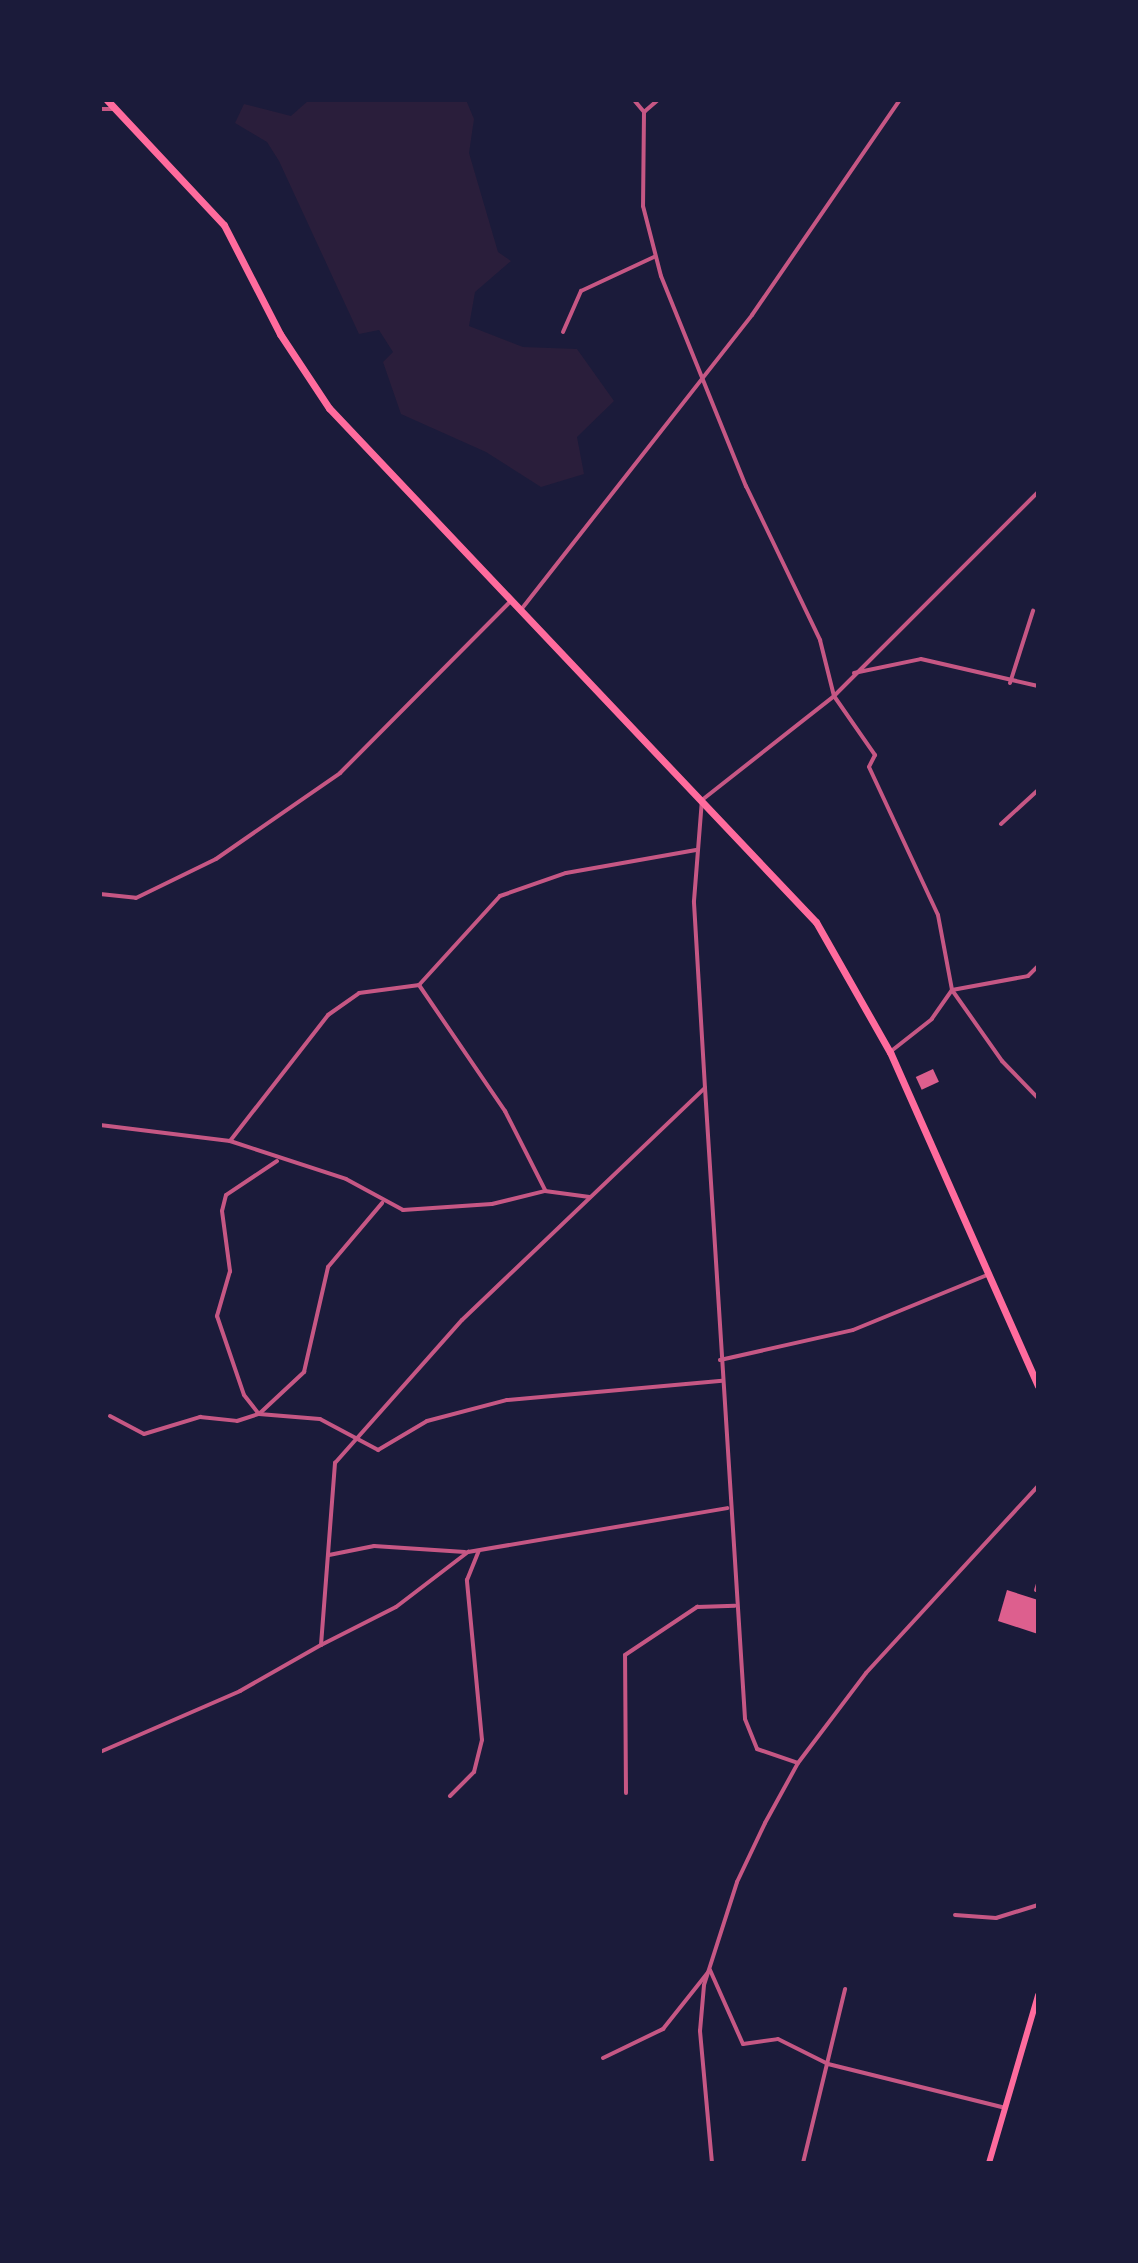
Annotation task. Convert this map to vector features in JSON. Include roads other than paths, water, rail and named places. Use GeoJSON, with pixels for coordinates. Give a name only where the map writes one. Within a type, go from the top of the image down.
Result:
{"type":"FeatureCollection","features":[{"type":"Feature","properties":{"kind":"highway"},"geometry":{"type":"LineString","coordinates":[[107,100],[224,225],[280,334],[329,408],[816,922],[890,1052],[1038,1386]]}},
{"type":"Feature","properties":{"kind":"main road"},"geometry":{"type":"LineString","coordinates":[[989,2163],[1038,1995]]}},
{"type":"Feature","properties":{"kind":"street"},"geometry":{"type":"LineString","coordinates":[[634,100],[643,110]]}},
{"type":"Feature","properties":{"kind":"street"},"geometry":{"type":"LineString","coordinates":[[644,100],[643,206],[654,257],[703,377],[820,640],[834,696],[875,755],[869,767],[938,915],[952,990],[1002,1061],[1038,1098]]}},
{"type":"Feature","properties":{"kind":"street"},"geometry":{"type":"LineString","coordinates":[[643,110],[658,100]]}},
{"type":"Feature","properties":{"kind":"street"},"geometry":{"type":"LineString","coordinates":[[520,611],[703,377],[900,100]]}},
{"type":"Feature","properties":{"kind":"street"},"geometry":{"type":"LineString","coordinates":[[100,109],[115,109]]}},
{"type":"Feature","properties":{"kind":"street"},"geometry":{"type":"LineString","coordinates":[[563,332],[581,291],[654,257]]}},
{"type":"Feature","properties":{"kind":"street"},"geometry":{"type":"LineString","coordinates":[[798,1763],[751,1742],[735,1606],[705,1088],[696,850],[702,800],[834,696],[1038,492]]}},
{"type":"Feature","properties":{"kind":"street"},"geometry":{"type":"LineString","coordinates":[[100,894],[136,898],[216,859],[340,773],[511,601]]}},
{"type":"Feature","properties":{"kind":"street"},"geometry":{"type":"LineString","coordinates":[[1010,683],[1033,611]]}},
{"type":"Feature","properties":{"kind":"street"},"geometry":{"type":"LineString","coordinates":[[854,673],[921,659],[1010,683],[1038,686]]}},
{"type":"Feature","properties":{"kind":"street"},"geometry":{"type":"LineString","coordinates":[[1001,824],[1038,790]]}},
{"type":"Feature","properties":{"kind":"street"},"geometry":{"type":"LineString","coordinates":[[230,1141],[341,1003],[419,985],[500,896],[566,873],[696,850]]}},
{"type":"Feature","properties":{"kind":"street"},"geometry":{"type":"LineString","coordinates":[[890,1052],[932,1019],[952,990],[1028,976],[1038,966]]}},
{"type":"Feature","properties":{"kind":"street"},"geometry":{"type":"LineString","coordinates":[[419,985],[505,1111],[545,1191]]}},
{"type":"Feature","properties":{"kind":"street"},"geometry":{"type":"LineString","coordinates":[[321,1645],[329,1555],[329,1479],[357,1435],[462,1320],[705,1088]]}},
{"type":"Feature","properties":{"kind":"street"},"geometry":{"type":"LineString","coordinates":[[100,1125],[230,1141],[277,1161],[346,1179],[382,1203],[445,1210],[545,1191],[590,1197]]}},
{"type":"Feature","properties":{"kind":"street"},"geometry":{"type":"LineString","coordinates":[[259,1414],[244,1395],[217,1316],[230,1271],[222,1211],[226,1195],[277,1161]]}},
{"type":"Feature","properties":{"kind":"street"},"geometry":{"type":"LineString","coordinates":[[259,1414],[304,1372],[328,1267],[382,1203]]}},
{"type":"Feature","properties":{"kind":"street"},"geometry":{"type":"LineString","coordinates":[[720,1360],[853,1330],[987,1275]]}},
{"type":"Feature","properties":{"kind":"street"},"geometry":{"type":"LineString","coordinates":[[110,1416],[144,1434],[200,1417],[237,1421],[259,1414],[320,1419],[357,1435],[378,1450],[427,1421],[507,1400],[722,1381]]}},
{"type":"Feature","properties":{"kind":"street"},"geometry":{"type":"LineString","coordinates":[[712,2163],[700,2031],[710,1970],[737,1882],[798,1763],[866,1673],[1038,1486]]}},
{"type":"Feature","properties":{"kind":"street"},"geometry":{"type":"LineString","coordinates":[[329,1555],[374,1546],[479,1551],[728,1508]]}},
{"type":"Feature","properties":{"kind":"street"},"geometry":{"type":"LineString","coordinates":[[450,1796],[474,1772],[482,1740],[467,1580],[479,1551]]}},
{"type":"Feature","properties":{"kind":"street"},"geometry":{"type":"LineString","coordinates":[[100,1752],[240,1691],[396,1607],[468,1552]]}},
{"type":"Feature","properties":{"kind":"street"},"geometry":{"type":"LineString","coordinates":[[626,1793],[625,1655],[697,1607],[735,1606]]}},
{"type":"Feature","properties":{"kind":"street"},"geometry":{"type":"LineString","coordinates":[[955,1915],[996,1918],[1038,1905]]}},
{"type":"Feature","properties":{"kind":"street"},"geometry":{"type":"LineString","coordinates":[[603,2058],[663,2029],[710,1970]]}},
{"type":"Feature","properties":{"kind":"street"},"geometry":{"type":"LineString","coordinates":[[710,1970],[743,2044],[778,2039],[828,2064],[1006,2108]]}},
{"type":"Feature","properties":{"kind":"street"},"geometry":{"type":"LineString","coordinates":[[803,2163],[845,1989]]}}]}
